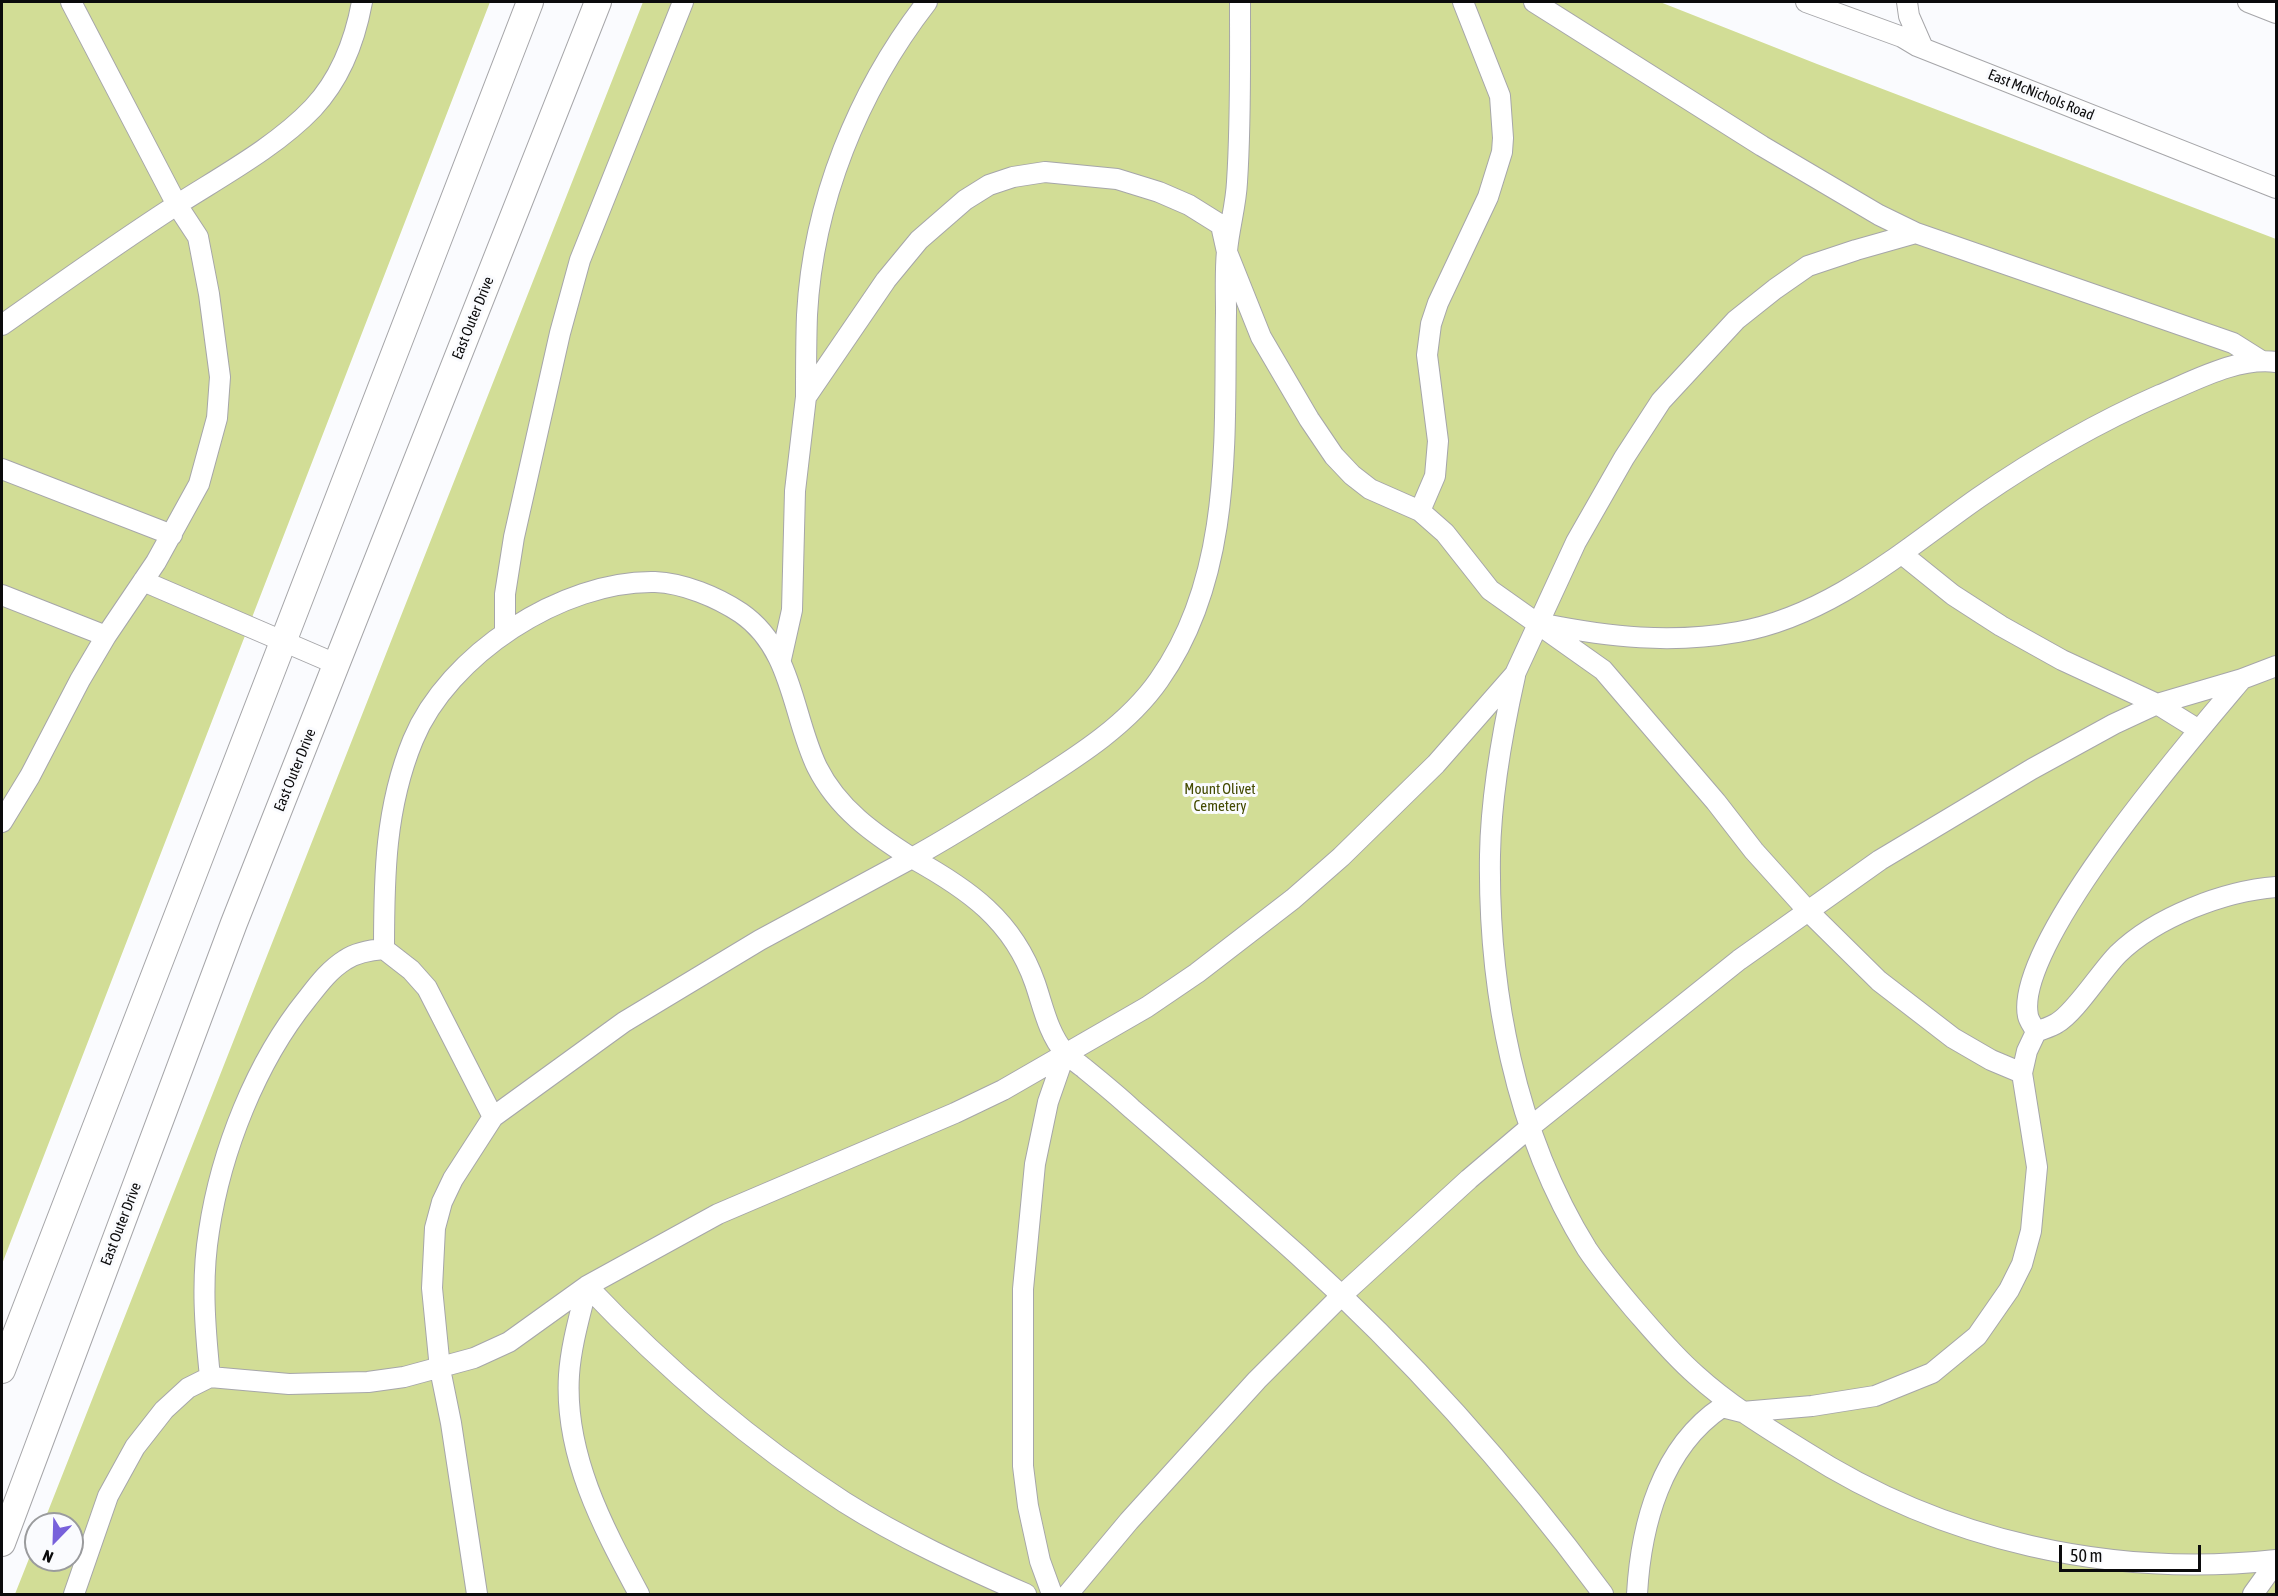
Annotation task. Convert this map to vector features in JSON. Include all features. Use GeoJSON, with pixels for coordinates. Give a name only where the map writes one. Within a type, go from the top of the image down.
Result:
{"type":"FeatureCollection","features":[{"type":"Feature","properties":{"kind":"main road"},"geometry":{"type":"LineString","coordinates":[[2,1370],[530,2]]}},
{"type":"Feature","properties":{"kind":"main road","name":"East Outer Drive"},"geometry":{"type":"LineString","coordinates":[[2,1543],[234,923],[598,2]]}},
{"type":"Feature","properties":{"kind":"street"},"geometry":{"type":"LineString","coordinates":[[2,822],[30,776],[80,680],[106,636],[172,535],[198,484],[217,418],[220,377],[209,294],[198,237],[177,205],[70,2]]}},
{"type":"Feature","properties":{"kind":"street"},"geometry":{"type":"LineString","coordinates":[[2,325],[177,205],[222,178],[296,124],[314,107],[345,59],[354,37],[362,2]]}},
{"type":"Feature","properties":{"kind":"street"},"geometry":{"type":"LineString","coordinates":[[505,632],[505,594],[514,537],[560,333],[580,261],[683,2]]}},
{"type":"Feature","properties":{"kind":"street"},"geometry":{"type":"LineString","coordinates":[[781,660],[792,610],[795,491],[806,397],[807,314],[812,270],[823,216],[836,167],[857,116],[886,63],[927,2]]}},
{"type":"Feature","properties":{"kind":"street"},"geometry":{"type":"LineString","coordinates":[[477,1594],[452,1423],[440,1369],[432,1288],[435,1228],[442,1202],[453,1179],[493,1117],[624,1022],[760,940],[972,823],[1098,741],[1131,713],[1158,682],[1177,651],[1196,612],[1211,561],[1222,480],[1227,252],[1237,185],[1240,2]]}},
{"type":"Feature","properties":{"kind":"street"},"geometry":{"type":"LineString","coordinates":[[1420,511],[1435,476],[1438,441],[1427,355],[1431,324],[1438,303],[1488,197],[1500,160],[1503,138],[1500,96],[1463,2]]}},
{"type":"Feature","properties":{"kind":"street"},"geometry":{"type":"LineString","coordinates":[[1534,2],[1762,147],[1916,234],[2233,343],[2268,361]]}},
{"type":"Feature","properties":{"kind":"street","name":"East McNichols Road"},"geometry":{"type":"LineString","coordinates":[[1806,2],[1894,34],[1923,48],[2277,188]]}},
{"type":"Feature","properties":{"kind":"street"},"geometry":{"type":"LineString","coordinates":[[2248,2],[2277,13]]}},
{"type":"Feature","properties":{"kind":"street"},"geometry":{"type":"LineString","coordinates":[[1894,34],[1908,9]]}},
{"type":"Feature","properties":{"kind":"street"},"geometry":{"type":"LineString","coordinates":[[1908,9],[1923,48]]}},
{"type":"Feature","properties":{"kind":"street"},"geometry":{"type":"LineString","coordinates":[[806,397],[886,280],[920,240],[965,200],[989,185],[1013,177],[1045,172],[1079,173],[1117,178],[1189,205],[1221,225],[1227,252],[1261,337],[1309,419],[1334,456],[1352,475],[1370,489],[1420,511],[1445,533],[1490,590],[1603,670],[1809,912],[1879,981],[1953,1038],[1991,1060],[2022,1073]]}},
{"type":"Feature","properties":{"kind":"street"},"geometry":{"type":"LineString","coordinates":[[1916,234],[1808,266],[1774,289],[1719,337],[1661,401],[1624,458],[1576,542],[1515,674],[1494,798],[1490,854],[1492,922],[1504,1026],[1529,1128],[1560,1198],[1589,1252],[1663,1344],[1696,1376],[1742,1412],[1828,1467],[1881,1495],[1942,1521],[1988,1536],[2041,1549],[2149,1564],[2204,1565],[2277,1561]]}},
{"type":"Feature","properties":{"kind":"street"},"geometry":{"type":"LineString","coordinates":[[1538,623],[1600,635],[1667,638],[1739,632],[1805,611],[1832,598],[1902,554],[1980,497],[2079,434],[2126,410],[2227,368],[2268,361]]}},
{"type":"Feature","properties":{"kind":"street"},"geometry":{"type":"LineString","coordinates":[[2,469],[172,535]]}},
{"type":"Feature","properties":{"kind":"street"},"geometry":{"type":"LineString","coordinates":[[1902,554],[1953,596],[2001,626],[2062,660],[2157,704],[2199,730]]}},
{"type":"Feature","properties":{"kind":"street"},"geometry":{"type":"LineString","coordinates":[[143,581],[336,664]]}},
{"type":"Feature","properties":{"kind":"street"},"geometry":{"type":"LineString","coordinates":[[384,949],[386,850],[403,767],[428,709],[447,685],[505,632],[553,606],[594,591],[630,583],[657,582],[682,587],[710,597],[741,614],[764,635],[781,660],[817,767],[834,793],[863,825],[973,897],[999,919],[1015,940],[1026,961],[1043,1013],[1065,1053],[1153,1127],[1342,1295],[1463,1419],[1603,1594]]}},
{"type":"Feature","properties":{"kind":"street"},"geometry":{"type":"LineString","coordinates":[[2,595],[106,636]]}},
{"type":"Feature","properties":{"kind":"street"},"geometry":{"type":"LineString","coordinates":[[1068,1594],[1129,1521],[1257,1380],[1342,1295],[1529,1128],[1739,960],[1880,860],[2114,724],[2157,704],[2242,679],[2277,666]]}},
{"type":"Feature","properties":{"kind":"street"},"geometry":{"type":"LineString","coordinates":[[74,1594],[108,1496],[135,1447],[164,1410],[188,1388],[210,1377],[289,1384],[368,1382],[440,1369],[474,1358],[509,1342],[587,1286],[718,1214],[955,1113],[1003,1090],[1147,1007],[1197,973],[1293,899],[1341,857],[1436,764],[1515,674]]}},
{"type":"Feature","properties":{"kind":"street"},"geometry":{"type":"LineString","coordinates":[[2036,1032],[2028,1016],[2029,994],[2035,969],[2064,914],[2097,861],[2168,767],[2242,679]]}},
{"type":"Feature","properties":{"kind":"street"},"geometry":{"type":"LineString","coordinates":[[1637,1594],[1639,1563],[1645,1529],[1658,1488],[1688,1436],[1706,1418],[1722,1407],[1742,1412],[1812,1406],[1875,1396],[1932,1373],[1977,1336],[2009,1290],[2022,1264],[2031,1231],[2037,1167],[2022,1073],[2027,1052],[2036,1032],[2059,1022],[2119,952],[2166,919],[2216,900],[2244,892],[2277,887]]}},
{"type":"Feature","properties":{"kind":"street"},"geometry":{"type":"LineString","coordinates":[[210,1377],[204,1311],[204,1276],[209,1231],[219,1185],[246,1102],[263,1065],[289,1021],[324,977],[345,959],[363,951],[384,949],[411,970],[427,988],[493,1117]]}},
{"type":"Feature","properties":{"kind":"street"},"geometry":{"type":"LineString","coordinates":[[1052,1594],[1040,1561],[1028,1506],[1023,1466],[1023,1300],[1035,1164],[1048,1102],[1065,1053]]}},
{"type":"Feature","properties":{"kind":"street"},"geometry":{"type":"LineString","coordinates":[[587,1286],[573,1343],[569,1374],[570,1426],[584,1477],[597,1512],[639,1594]]}},
{"type":"Feature","properties":{"kind":"street"},"geometry":{"type":"LineString","coordinates":[[587,1286],[624,1324],[701,1393],[749,1435],[793,1467],[846,1503],[956,1564],[1026,1594]]}},
{"type":"Feature","properties":{"kind":"street"},"geometry":{"type":"LineString","coordinates":[[2253,1594],[2277,1561]]}},
{"type":"Feature","properties":{"kind":"green space"},"geometry":{"type":"Polygon","coordinates":[[[2,2],[490,2],[2,1264],[2,2]]]}},
{"type":"Feature","properties":{"kind":"green space","name":"Mount Olivet Cemetery"},"geometry":{"type":"Polygon","coordinates":[[[643,2],[1660,2],[2276,239],[2276,1594],[15,1594],[24,1571],[84,1572],[84,1512],[48,1512],[643,2]]]}}]}
